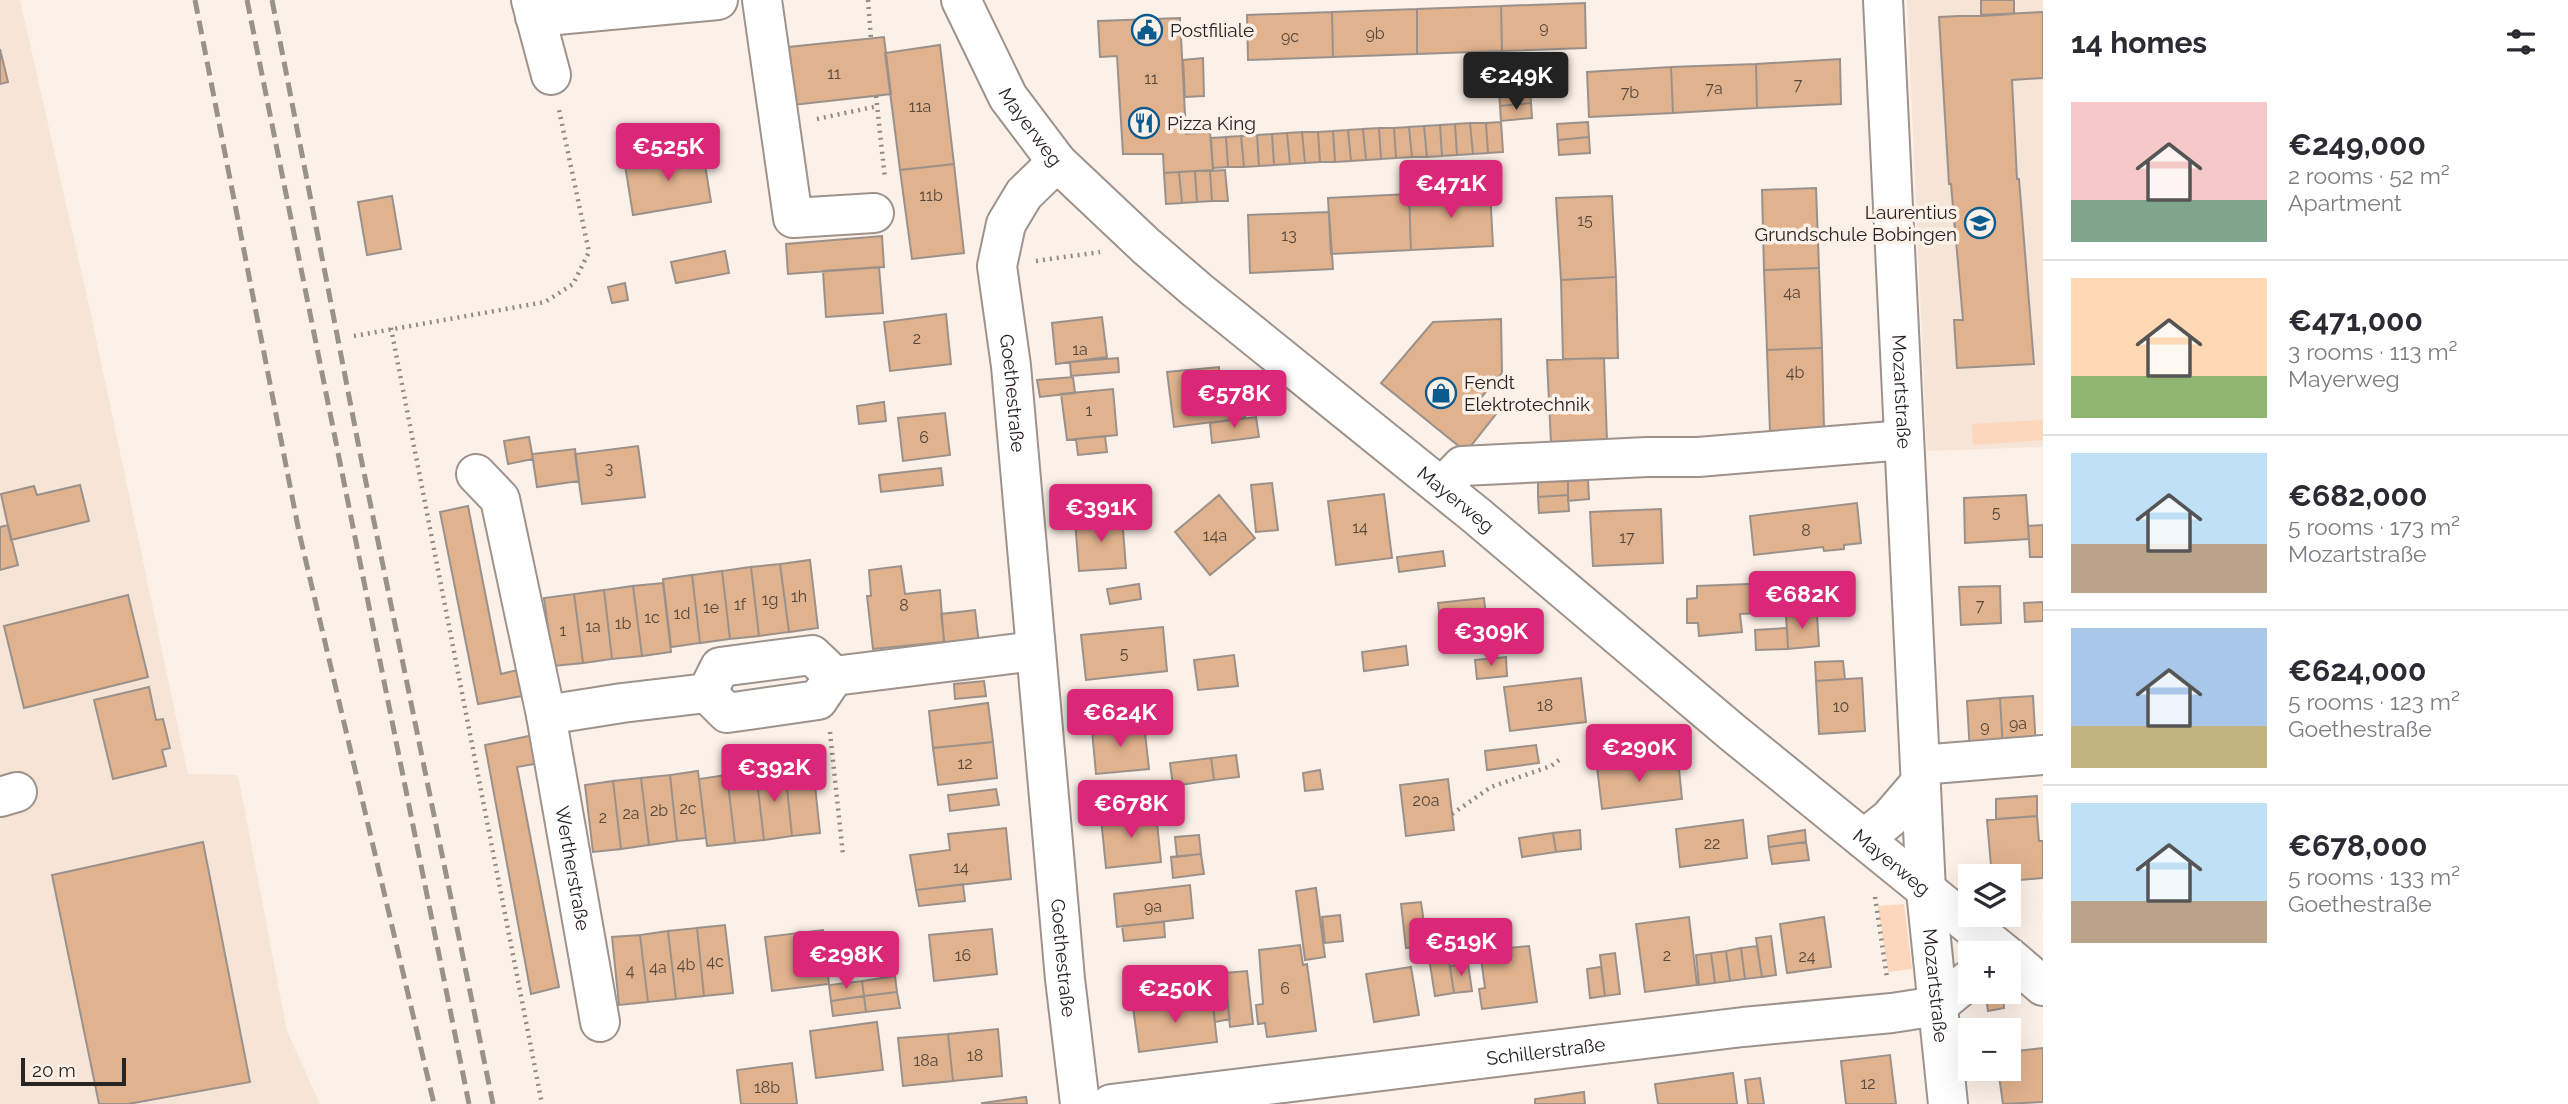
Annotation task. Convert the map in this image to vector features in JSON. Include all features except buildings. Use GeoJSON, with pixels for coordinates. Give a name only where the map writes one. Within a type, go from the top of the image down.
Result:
{"type":"FeatureCollection","features":[{"type":"Feature","properties":{"kind":"street"},"geometry":{"type":"LineString","coordinates":[[551,75],[533,8],[718,0]]}},
{"type":"Feature","properties":{"kind":"street"},"geometry":{"type":"LineString","coordinates":[[762,0],[793,218],[874,213]]}},
{"type":"Feature","properties":{"kind":"street","name":"Mayerweg"},"geometry":{"type":"LineString","coordinates":[[961,0],[1007,97],[1057,162],[1146,246],[1442,487],[1732,732],[1989,941]]}},
{"type":"Feature","properties":{"kind":"street","name":"Mozartstraße"},"geometry":{"type":"LineString","coordinates":[[1883,0],[1926,891],[1948,1104]]}},
{"type":"Feature","properties":{"kind":"street","name":"Goethestraße"},"geometry":{"type":"LineString","coordinates":[[1057,162],[1024,194],[1006,224],[997,266],[1011,366],[1065,979],[1080,1104]]}},
{"type":"Feature","properties":{"kind":"street"},"geometry":{"type":"LineString","coordinates":[[1442,487],[1462,466],[1633,457],[1698,457],[1904,440]]}},
{"type":"Feature","properties":{"kind":"street","name":"Wertherstraße"},"geometry":{"type":"LineString","coordinates":[[476,474],[500,499],[547,716],[600,1022]]}},
{"type":"Feature","properties":{"kind":"street"},"geometry":{"type":"LineString","coordinates":[[547,716],[622,703],[707,693],[720,667],[812,655],[834,676],[1035,651]]}},
{"type":"Feature","properties":{"kind":"street"},"geometry":{"type":"LineString","coordinates":[[1866,841],[1890,818],[1920,774],[2043,755]]}},
{"type":"Feature","properties":{"kind":"street","name":"Mayerweg"},"geometry":{"type":"LineString","coordinates":[[2021,967],[2043,986]]}},
{"type":"Feature","properties":{"kind":"street"},"geometry":{"type":"LineString","coordinates":[[1937,1006],[1958,989]]}},
{"type":"Feature","properties":{"kind":"street","name":"Schillerstraße"},"geometry":{"type":"LineString","coordinates":[[1111,1104],[1937,1006]]}},
{"type":"Feature","properties":{"kind":"path"},"geometry":{"type":"LineString","coordinates":[[869,0],[871,39]]}},
{"type":"Feature","properties":{"kind":"path"},"geometry":{"type":"LineString","coordinates":[[354,336],[545,302],[573,284],[589,252],[551,75]]}},
{"type":"Feature","properties":{"kind":"path"},"geometry":{"type":"LineString","coordinates":[[874,213],[889,212],[876,96]]}},
{"type":"Feature","properties":{"kind":"path"},"geometry":{"type":"LineString","coordinates":[[782,127],[878,106]]}},
{"type":"Feature","properties":{"kind":"path"},"geometry":{"type":"LineString","coordinates":[[997,266],[1146,246]]}},
{"type":"Feature","properties":{"kind":"path"},"geometry":{"type":"LineString","coordinates":[[391,328],[542,1104]]}},
{"type":"Feature","properties":{"kind":"path"},"geometry":{"type":"LineString","coordinates":[[830,730],[843,855]]}},
{"type":"Feature","properties":{"kind":"path"},"geometry":{"type":"LineString","coordinates":[[1452,814],[1491,788],[1551,766],[1563,757]]}},
{"type":"Feature","properties":{"kind":"path"},"geometry":{"type":"LineString","coordinates":[[1866,841],[1892,1013]]}},
{"type":"Feature","properties":{"kind":"shaded area"},"geometry":{"type":"Polygon","coordinates":[[[0,0],[20,0],[90,310],[188,774],[238,775],[287,1031],[320,1104],[0,1104],[0,0]]]}},
{"type":"Feature","properties":{"kind":"shaded area","name":"Laurentius Grundschule Bobingen"},"geometry":{"type":"Polygon","coordinates":[[[1907,0],[2043,0],[2043,447],[1927,451],[1907,0]]]}},
{"type":"Feature","properties":{"kind":"shaded area"},"geometry":{"type":"Polygon","coordinates":[[[2043,420],[2043,440],[1973,445],[1972,424],[2043,420]]]}},
{"type":"Feature","properties":{"kind":"shaded area"},"geometry":{"type":"Polygon","coordinates":[[[1904,904],[1912,969],[1888,972],[1878,906],[1904,904]]]}},
{"type":"Feature","properties":{"kind":"railway"},"geometry":{"type":"LineString","coordinates":[[195,0],[299,532],[434,1104]]}},
{"type":"Feature","properties":{"kind":"railway"},"geometry":{"type":"LineString","coordinates":[[247,0],[469,1104]]}},
{"type":"Feature","properties":{"kind":"railway"},"geometry":{"type":"LineString","coordinates":[[272,0],[361,458],[493,1104]]}},
{"type":"Feature","properties":{"kind":"place","name":"Postfiliale"},"geometry":{"type":"Point","coordinates":[1147,30]}},
{"type":"Feature","properties":{"kind":"place","name":"Pizza King"},"geometry":{"type":"Point","coordinates":[1144,123]}},
{"type":"Feature","properties":{"kind":"place","name":"Laurentius Grundschule Bobingen"},"geometry":{"type":"Point","coordinates":[1980,223]}},
{"type":"Feature","properties":{"kind":"place","name":"Fendt Elektrotechnik"},"geometry":{"type":"Point","coordinates":[1441,393]}}]}
